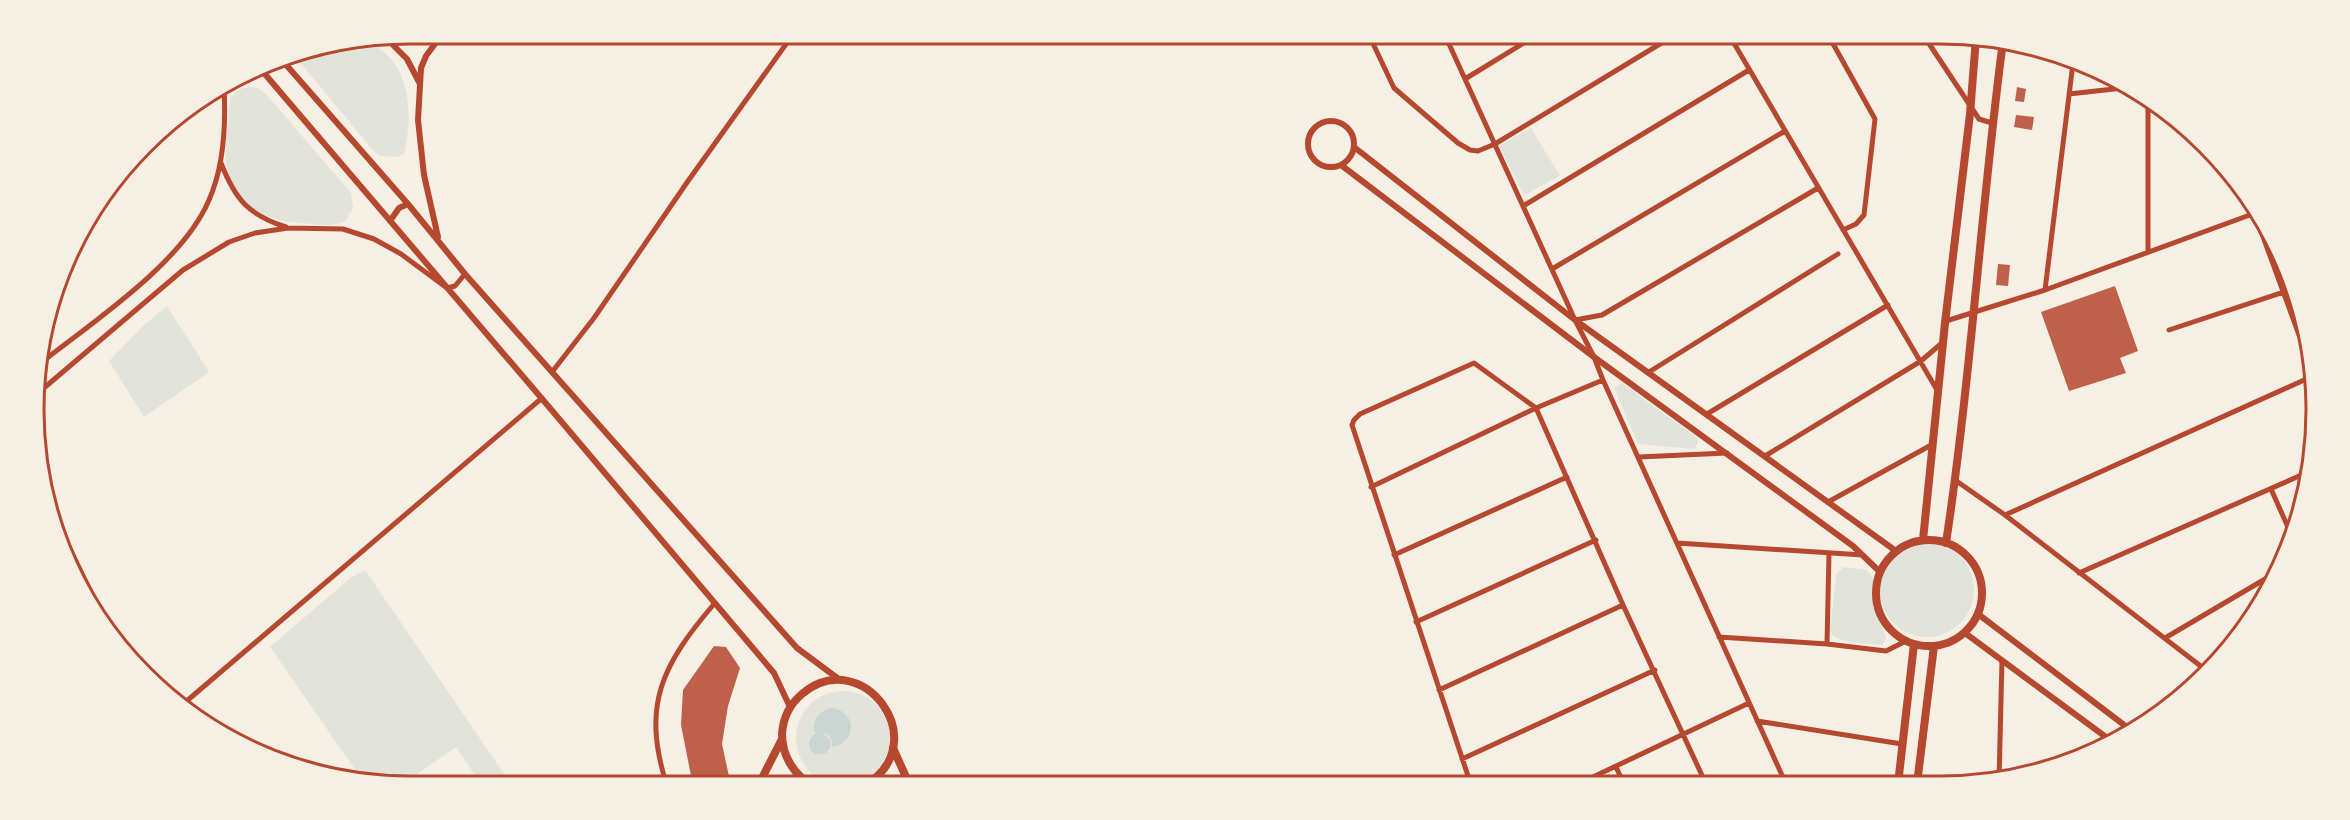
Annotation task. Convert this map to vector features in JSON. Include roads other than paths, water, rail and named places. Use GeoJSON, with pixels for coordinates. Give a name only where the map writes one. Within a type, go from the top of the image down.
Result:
{"type":"FeatureCollection","features":[{"type":"Feature","properties":{"kind":"main road"},"geometry":{"type":"LineString","coordinates":[[1923,540],[1943,342],[1970,114],[1969,102],[1975,45]]}},
{"type":"Feature","properties":{"kind":"main road"},"geometry":{"type":"LineString","coordinates":[[1946,543],[1955,480],[1992,123],[2002,49]]}},
{"type":"Feature","properties":{"kind":"main road"},"geometry":{"type":"LineString","coordinates":[[1923,540],[1946,543],[1961,551],[1973,564],[1980,580],[1982,597],[1978,614],[1965,633],[1950,642],[1934,646],[1910,643],[1885,623],[1878,607],[1876,589],[1880,572],[1896,551],[1909,544],[1923,540]]}},
{"type":"Feature","properties":{"kind":"main road"},"geometry":{"type":"LineString","coordinates":[[1899,776],[1910,643]]}},
{"type":"Feature","properties":{"kind":"main road"},"geometry":{"type":"LineString","coordinates":[[1918,776],[1934,646]]}},
{"type":"Feature","properties":{"kind":"main road"},"geometry":{"type":"LineString","coordinates":[[763,776],[782,739],[790,707],[807,690],[822,682],[840,680],[856,683],[871,691],[883,702],[891,716],[894,732],[893,748],[882,772],[877,776]]}},
{"type":"Feature","properties":{"kind":"main road"},"geometry":{"type":"LineString","coordinates":[[782,739],[791,766],[800,776]]}},
{"type":"Feature","properties":{"kind":"main road"},"geometry":{"type":"LineString","coordinates":[[893,748],[905,776]]}},
{"type":"Feature","properties":{"kind":"street"},"geometry":{"type":"LineString","coordinates":[[392,44],[407,59],[419,83]]}},
{"type":"Feature","properties":{"kind":"street"},"geometry":{"type":"LineString","coordinates":[[435,44],[421,68],[419,83],[420,145],[439,240]]}},
{"type":"Feature","properties":{"kind":"street"},"geometry":{"type":"LineString","coordinates":[[552,372],[594,318],[706,155],[786,44]]}},
{"type":"Feature","properties":{"kind":"street"},"geometry":{"type":"LineString","coordinates":[[1373,44],[1394,88],[1458,142],[1470,150],[1478,151],[1495,144],[1660,44]]}},
{"type":"Feature","properties":{"kind":"street"},"geometry":{"type":"LineString","coordinates":[[1449,44],[1594,357],[1782,776]]}},
{"type":"Feature","properties":{"kind":"street"},"geometry":{"type":"LineString","coordinates":[[1465,79],[1522,44]]}},
{"type":"Feature","properties":{"kind":"street"},"geometry":{"type":"LineString","coordinates":[[1734,44],[1938,392]]}},
{"type":"Feature","properties":{"kind":"street"},"geometry":{"type":"LineString","coordinates":[[1833,44],[1875,118],[1864,215],[1856,224],[1843,230]]}},
{"type":"Feature","properties":{"kind":"street"},"geometry":{"type":"LineString","coordinates":[[1929,44],[1979,119],[1992,123]]}},
{"type":"Feature","properties":{"kind":"street"},"geometry":{"type":"LineString","coordinates":[[287,65],[439,240],[465,274],[797,648],[840,680]]}},
{"type":"Feature","properties":{"kind":"street"},"geometry":{"type":"LineString","coordinates":[[2045,290],[2072,68]]}},
{"type":"Feature","properties":{"kind":"street"},"geometry":{"type":"LineString","coordinates":[[1523,206],[1749,70]]}},
{"type":"Feature","properties":{"kind":"street"},"geometry":{"type":"LineString","coordinates":[[264,74],[774,673],[790,707]]}},
{"type":"Feature","properties":{"kind":"street"},"geometry":{"type":"LineString","coordinates":[[2069,94],[2116,89]]}},
{"type":"Feature","properties":{"kind":"street"},"geometry":{"type":"LineString","coordinates":[[48,356],[165,262],[184,241],[210,200],[220,162],[225,123],[224,95]]}},
{"type":"Feature","properties":{"kind":"street"},"geometry":{"type":"LineString","coordinates":[[2148,108],[2148,252]]}},
{"type":"Feature","properties":{"kind":"street"},"geometry":{"type":"LineString","coordinates":[[1331,121],[1343,124],[1352,136],[1354,147],[1349,158],[1341,165],[1329,167],[1319,164],[1310,155],[1307,144],[1313,129],[1319,124],[1331,121]]}},
{"type":"Feature","properties":{"kind":"street"},"geometry":{"type":"LineString","coordinates":[[1551,268],[1785,131]]}},
{"type":"Feature","properties":{"kind":"street"},"geometry":{"type":"LineString","coordinates":[[1354,147],[1575,320],[1896,551]]}},
{"type":"Feature","properties":{"kind":"street"},"geometry":{"type":"LineString","coordinates":[[220,162],[238,199],[267,221],[288,228]]}},
{"type":"Feature","properties":{"kind":"street"},"geometry":{"type":"LineString","coordinates":[[1341,165],[1594,357],[1728,453],[1863,555],[1880,572]]}},
{"type":"Feature","properties":{"kind":"street"},"geometry":{"type":"LineString","coordinates":[[1575,320],[1602,315],[1818,188]]}},
{"type":"Feature","properties":{"kind":"street"},"geometry":{"type":"LineString","coordinates":[[390,221],[399,208],[408,204]]}},
{"type":"Feature","properties":{"kind":"street"},"geometry":{"type":"LineString","coordinates":[[1946,321],[2045,290],[2250,215]]}},
{"type":"Feature","properties":{"kind":"street"},"geometry":{"type":"LineString","coordinates":[[44,388],[166,284],[202,257],[229,242],[251,235],[288,228],[343,229],[374,239],[401,254],[447,288]]}},
{"type":"Feature","properties":{"kind":"street"},"geometry":{"type":"LineString","coordinates":[[1649,372],[1838,254]]}},
{"type":"Feature","properties":{"kind":"street"},"geometry":{"type":"LineString","coordinates":[[2276,264],[2283,280]]}},
{"type":"Feature","properties":{"kind":"street"},"geometry":{"type":"LineString","coordinates":[[447,288],[460,281],[465,274]]}},
{"type":"Feature","properties":{"kind":"street"},"geometry":{"type":"LineString","coordinates":[[2169,330],[2287,291]]}},
{"type":"Feature","properties":{"kind":"street"},"geometry":{"type":"LineString","coordinates":[[1707,414],[1888,305]]}},
{"type":"Feature","properties":{"kind":"street"},"geometry":{"type":"LineString","coordinates":[[1765,456],[1921,361],[1943,342]]}},
{"type":"Feature","properties":{"kind":"street"},"geometry":{"type":"LineString","coordinates":[[1468,776],[1353,429],[1354,420],[1360,414],[1474,363],[1536,408],[1623,605],[1702,776]]}},
{"type":"Feature","properties":{"kind":"street"},"geometry":{"type":"LineString","coordinates":[[2005,514],[2305,379]]}},
{"type":"Feature","properties":{"kind":"street"},"geometry":{"type":"LineString","coordinates":[[1371,487],[1536,408],[1603,380]]}},
{"type":"Feature","properties":{"kind":"street"},"geometry":{"type":"LineString","coordinates":[[187,701],[542,398]]}},
{"type":"Feature","properties":{"kind":"street"},"geometry":{"type":"LineString","coordinates":[[1828,502],[1933,444]]}},
{"type":"Feature","properties":{"kind":"street"},"geometry":{"type":"LineString","coordinates":[[1639,458],[1728,453]]}},
{"type":"Feature","properties":{"kind":"street"},"geometry":{"type":"LineString","coordinates":[[2079,573],[2300,476]]}},
{"type":"Feature","properties":{"kind":"street"},"geometry":{"type":"LineString","coordinates":[[1394,555],[1567,477]]}},
{"type":"Feature","properties":{"kind":"street"},"geometry":{"type":"LineString","coordinates":[[1955,480],[2005,514],[2201,667]]}},
{"type":"Feature","properties":{"kind":"street"},"geometry":{"type":"LineString","coordinates":[[2271,489],[2288,526]]}},
{"type":"Feature","properties":{"kind":"street"},"geometry":{"type":"LineString","coordinates":[[1416,622],[1596,540]]}},
{"type":"Feature","properties":{"kind":"street"},"geometry":{"type":"LineString","coordinates":[[1677,543],[1863,555]]}},
{"type":"Feature","properties":{"kind":"street"},"geometry":{"type":"LineString","coordinates":[[1827,644],[1829,554]]}},
{"type":"Feature","properties":{"kind":"street"},"geometry":{"type":"LineString","coordinates":[[2165,638],[2265,579]]}},
{"type":"Feature","properties":{"kind":"street"},"geometry":{"type":"LineString","coordinates":[[664,776],[655,741],[656,710],[663,681],[685,638],[714,604]]}},
{"type":"Feature","properties":{"kind":"street"},"geometry":{"type":"LineString","coordinates":[[1439,690],[1623,605]]}},
{"type":"Feature","properties":{"kind":"street"},"geometry":{"type":"LineString","coordinates":[[1978,614],[2125,726]]}},
{"type":"Feature","properties":{"kind":"street"},"geometry":{"type":"LineString","coordinates":[[1965,633],[2106,737]]}},
{"type":"Feature","properties":{"kind":"street"},"geometry":{"type":"LineString","coordinates":[[1719,637],[1827,644],[1886,651],[1910,643]]}},
{"type":"Feature","properties":{"kind":"street"},"geometry":{"type":"LineString","coordinates":[[1999,771],[2002,660]]}},
{"type":"Feature","properties":{"kind":"street"},"geometry":{"type":"LineString","coordinates":[[1462,759],[1654,670]]}},
{"type":"Feature","properties":{"kind":"street"},"geometry":{"type":"LineString","coordinates":[[1596,776],[1749,703]]}},
{"type":"Feature","properties":{"kind":"street"},"geometry":{"type":"LineString","coordinates":[[1758,721],[1902,744]]}},
{"type":"Feature","properties":{"kind":"street"},"geometry":{"type":"LineString","coordinates":[[1616,767],[1620,776]]}}]}
